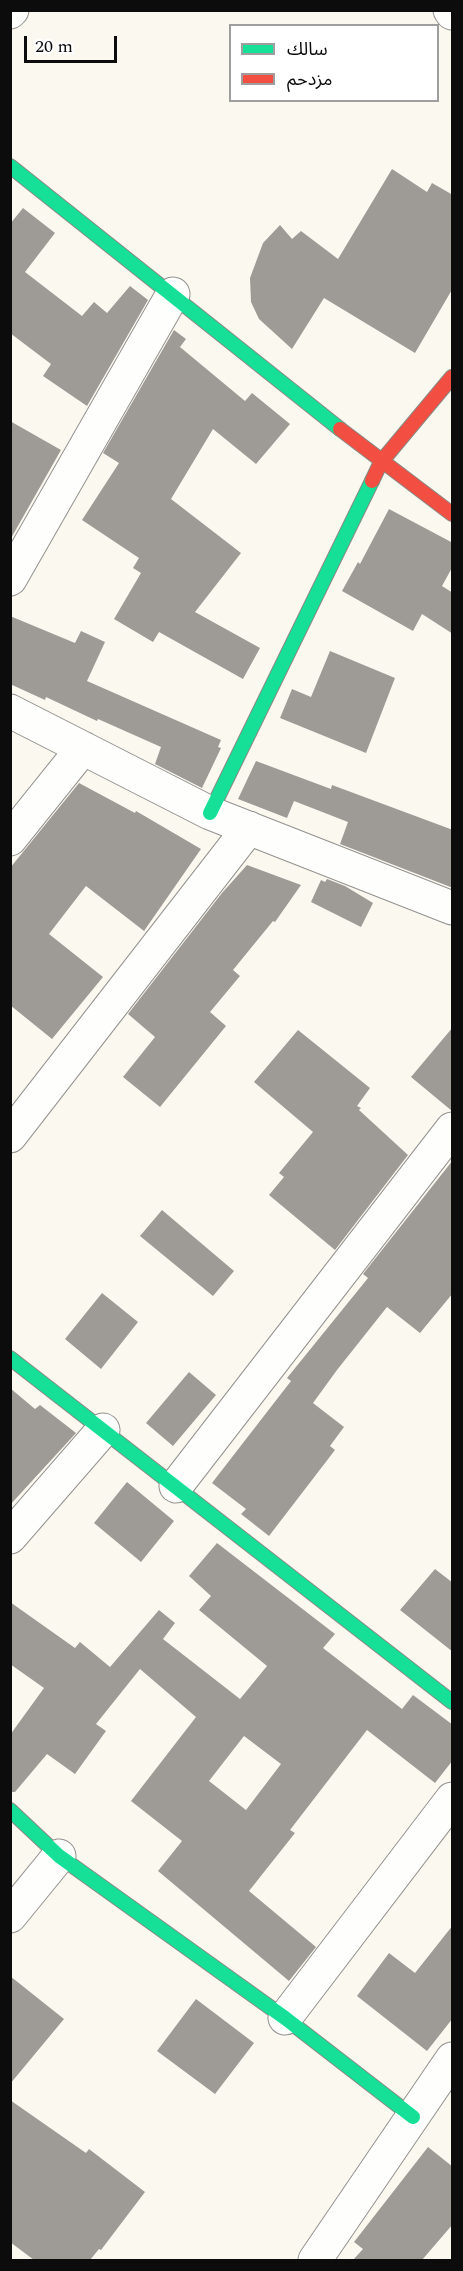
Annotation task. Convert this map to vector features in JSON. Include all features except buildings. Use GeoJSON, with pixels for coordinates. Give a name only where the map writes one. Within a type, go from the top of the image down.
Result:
{"type":"FeatureCollection","features":[{"type":"Feature","properties":{"kind":"street"},"geometry":{"type":"LineString","coordinates":[[10,166],[381,462],[453,514]]}},
{"type":"Feature","properties":{"kind":"street"},"geometry":{"type":"LineString","coordinates":[[10,579],[173,294]]}},
{"type":"Feature","properties":{"kind":"street"},"geometry":{"type":"LineString","coordinates":[[210,813],[381,462],[453,376]]}},
{"type":"Feature","properties":{"kind":"street"},"geometry":{"type":"LineString","coordinates":[[10,711],[210,813],[453,908]]}},
{"type":"Feature","properties":{"kind":"street"},"geometry":{"type":"LineString","coordinates":[[10,839],[83,748]]}},
{"type":"Feature","properties":{"kind":"street"},"geometry":{"type":"LineString","coordinates":[[10,1136],[249,828]]}},
{"type":"Feature","properties":{"kind":"street"},"geometry":{"type":"LineString","coordinates":[[176,1486],[453,1129]]}},
{"type":"Feature","properties":{"kind":"street"},"geometry":{"type":"LineString","coordinates":[[10,1358],[453,1702]]}},
{"type":"Feature","properties":{"kind":"street"},"geometry":{"type":"LineString","coordinates":[[10,1537],[103,1430]]}},
{"type":"Feature","properties":{"kind":"street"},"geometry":{"type":"LineString","coordinates":[[285,2018],[453,1799]]}},
{"type":"Feature","properties":{"kind":"street"},"geometry":{"type":"LineString","coordinates":[[10,1810],[59,1856],[285,2018],[413,2117]]}},
{"type":"Feature","properties":{"kind":"street"},"geometry":{"type":"LineString","coordinates":[[10,1916],[59,1856]]}},
{"type":"Feature","properties":{"kind":"street"},"geometry":{"type":"LineString","coordinates":[[315,2260],[453,2059]]}},
{"type":"Feature","properties":{"kind":"traffic: fast"},"geometry":{"type":"LineString","coordinates":[[10,166],[340,429]]}},
{"type":"Feature","properties":{"kind":"traffic: fast"},"geometry":{"type":"LineString","coordinates":[[210,813],[372,481]]}},
{"type":"Feature","properties":{"kind":"traffic: fast"},"geometry":{"type":"LineString","coordinates":[[10,1358],[452,1702]]}},
{"type":"Feature","properties":{"kind":"traffic: fast"},"geometry":{"type":"LineString","coordinates":[[10,1810],[59,1856],[285,2018],[413,2117]]}},
{"type":"Feature","properties":{"kind":"traffic: jam"},"geometry":{"type":"LineString","coordinates":[[372,481],[381,462],[452,377]]}},
{"type":"Feature","properties":{"kind":"traffic: jam"},"geometry":{"type":"LineString","coordinates":[[340,429],[452,514]]}}]}
